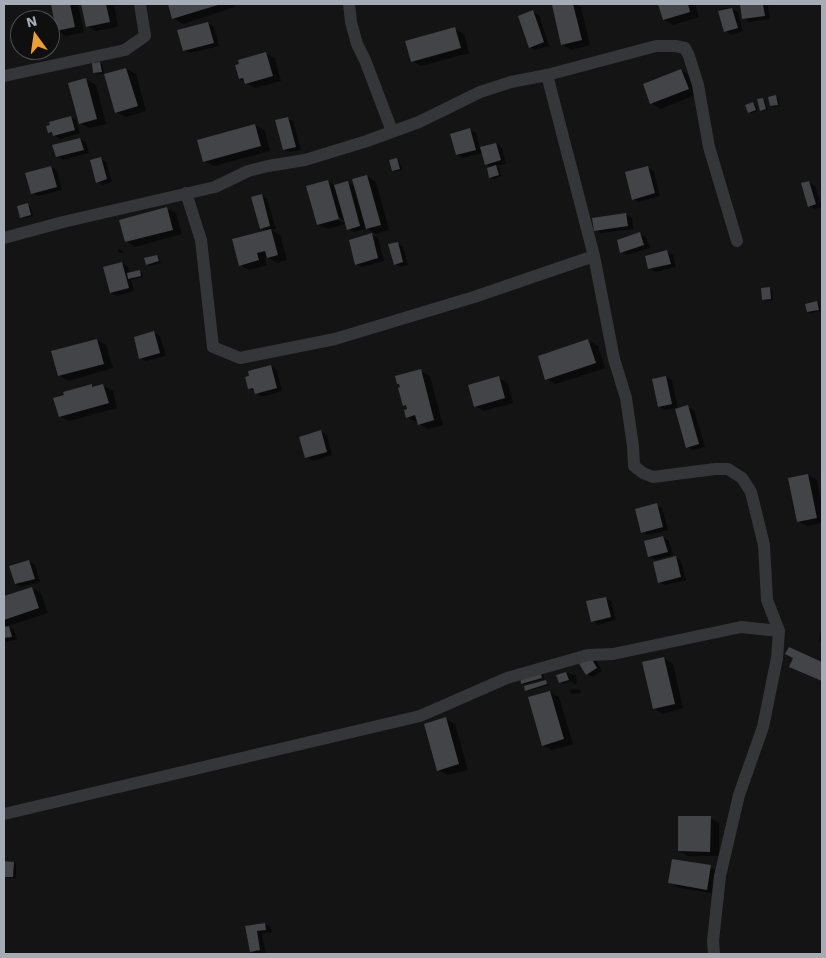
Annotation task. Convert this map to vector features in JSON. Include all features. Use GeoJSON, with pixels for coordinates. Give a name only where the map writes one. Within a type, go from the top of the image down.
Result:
{"type":"FeatureCollection","features":[{"type":"Feature","properties":{"kind":"street"},"geometry":{"type":"LineString","coordinates":[[4,76],[125,50],[145,36],[140,4]]}},
{"type":"Feature","properties":{"kind":"street"},"geometry":{"type":"LineString","coordinates":[[349,4],[351,22],[357,44],[392,131]]}},
{"type":"Feature","properties":{"kind":"street"},"geometry":{"type":"LineString","coordinates":[[4,238],[63,222],[215,187],[248,171],[314,157],[368,142],[419,122],[480,92],[511,82],[547,75],[656,46],[675,46],[685,48],[698,85],[709,147],[737,241]]}},
{"type":"Feature","properties":{"kind":"street"},"geometry":{"type":"LineString","coordinates":[[547,75],[594,256],[614,359],[626,398],[634,466],[643,473],[653,477],[728,469],[742,478],[751,492],[764,545],[767,600],[779,631],[777,658],[763,727],[739,795],[720,876],[714,954]]}},
{"type":"Feature","properties":{"kind":"street"},"geometry":{"type":"LineString","coordinates":[[186,193],[201,240],[213,347],[240,358],[335,338],[474,297],[594,256]]}},
{"type":"Feature","properties":{"kind":"street"},"geometry":{"type":"LineString","coordinates":[[4,814],[420,716],[507,678],[588,655],[613,654],[741,627],[779,631]]}},
{"type":"Feature","properties":{"kind":"building"},"geometry":{"type":"Polygon","coordinates":[[[51,4],[70,4],[75,27],[60,30],[60,10],[52,10],[51,4]]]}},
{"type":"Feature","properties":{"kind":"building"},"geometry":{"type":"Polygon","coordinates":[[[81,4],[106,4],[110,22],[86,27],[81,4]]]}},
{"type":"Feature","properties":{"kind":"building"},"geometry":{"type":"Polygon","coordinates":[[[168,4],[221,4],[172,19],[168,4]]]}},
{"type":"Feature","properties":{"kind":"building"},"geometry":{"type":"Polygon","coordinates":[[[573,4],[582,40],[561,45],[552,5],[573,4]]]}},
{"type":"Feature","properties":{"kind":"building"},"geometry":{"type":"Polygon","coordinates":[[[658,4],[688,4],[690,12],[663,20],[658,4]]]}},
{"type":"Feature","properties":{"kind":"building"},"geometry":{"type":"Polygon","coordinates":[[[740,4],[763,4],[765,16],[742,19],[740,4]]]}},
{"type":"Feature","properties":{"kind":"building"},"geometry":{"type":"Polygon","coordinates":[[[732,8],[738,28],[724,32],[718,11],[732,8]]]}},
{"type":"Feature","properties":{"kind":"building"},"geometry":{"type":"Polygon","coordinates":[[[533,10],[544,42],[529,48],[518,16],[533,10]]]}},
{"type":"Feature","properties":{"kind":"building"},"geometry":{"type":"Polygon","coordinates":[[[208,22],[214,43],[183,51],[177,30],[208,22]]]}},
{"type":"Feature","properties":{"kind":"building"},"geometry":{"type":"Polygon","coordinates":[[[455,27],[461,48],[411,62],[405,41],[455,27]]]}},
{"type":"Feature","properties":{"kind":"building"},"geometry":{"type":"Polygon","coordinates":[[[266,52],[273,76],[245,84],[243,78],[239,79],[235,65],[239,64],[238,60],[266,52]]]}},
{"type":"Feature","properties":{"kind":"building"},"geometry":{"type":"Polygon","coordinates":[[[100,62],[102,72],[93,73],[92,63],[100,62]]]}},
{"type":"Feature","properties":{"kind":"building"},"geometry":{"type":"Polygon","coordinates":[[[126,68],[138,106],[115,113],[104,74],[126,68]]]}},
{"type":"Feature","properties":{"kind":"building"},"geometry":{"type":"Polygon","coordinates":[[[681,69],[689,89],[650,104],[643,84],[681,69]]]}},
{"type":"Feature","properties":{"kind":"building"},"geometry":{"type":"Polygon","coordinates":[[[86,78],[97,119],[79,124],[68,83],[86,78]]]}},
{"type":"Feature","properties":{"kind":"building"},"geometry":{"type":"Polygon","coordinates":[[[776,95],[778,105],[770,106],[768,97],[776,95]]]}},
{"type":"Feature","properties":{"kind":"building"},"geometry":{"type":"Polygon","coordinates":[[[763,98],[766,109],[760,111],[757,99],[763,98]]]}},
{"type":"Feature","properties":{"kind":"building"},"geometry":{"type":"Polygon","coordinates":[[[753,102],[756,110],[748,113],[745,105],[753,102]]]}},
{"type":"Feature","properties":{"kind":"building"},"geometry":{"type":"Polygon","coordinates":[[[71,116],[75,130],[53,136],[52,132],[48,133],[46,126],[50,125],[49,122],[71,116]]]}},
{"type":"Feature","properties":{"kind":"building"},"geometry":{"type":"Polygon","coordinates":[[[288,117],[296,147],[283,150],[275,120],[288,117]]]}},
{"type":"Feature","properties":{"kind":"building"},"geometry":{"type":"Polygon","coordinates":[[[255,124],[261,146],[203,162],[197,140],[255,124]]]}},
{"type":"Feature","properties":{"kind":"building"},"geometry":{"type":"Polygon","coordinates":[[[470,128],[476,150],[456,155],[450,134],[470,128]]]}},
{"type":"Feature","properties":{"kind":"building"},"geometry":{"type":"Polygon","coordinates":[[[80,138],[84,150],[56,157],[52,145],[80,138]]]}},
{"type":"Feature","properties":{"kind":"building"},"geometry":{"type":"Polygon","coordinates":[[[496,143],[501,160],[485,165],[480,147],[496,143]]]}},
{"type":"Feature","properties":{"kind":"building"},"geometry":{"type":"Polygon","coordinates":[[[101,157],[107,179],[96,183],[90,160],[101,157]]]}},
{"type":"Feature","properties":{"kind":"building"},"geometry":{"type":"Polygon","coordinates":[[[397,158],[400,169],[392,171],[389,160],[397,158]]]}},
{"type":"Feature","properties":{"kind":"building"},"geometry":{"type":"Polygon","coordinates":[[[496,165],[499,175],[489,178],[487,168],[496,165]]]}},
{"type":"Feature","properties":{"kind":"building"},"geometry":{"type":"Polygon","coordinates":[[[51,166],[57,187],[31,194],[25,173],[51,166]]]}},
{"type":"Feature","properties":{"kind":"building"},"geometry":{"type":"Polygon","coordinates":[[[648,166],[655,193],[632,200],[625,172],[648,166]]]}},
{"type":"Feature","properties":{"kind":"building"},"geometry":{"type":"Polygon","coordinates":[[[367,175],[381,225],[366,229],[352,179],[367,175]]]}},
{"type":"Feature","properties":{"kind":"building"},"geometry":{"type":"Polygon","coordinates":[[[328,180],[339,219],[317,225],[306,186],[328,180]]]}},
{"type":"Feature","properties":{"kind":"building"},"geometry":{"type":"Polygon","coordinates":[[[348,181],[360,226],[347,230],[334,185],[348,181]]]}},
{"type":"Feature","properties":{"kind":"building"},"geometry":{"type":"Polygon","coordinates":[[[809,181],[816,204],[808,207],[801,183],[809,181]]]}},
{"type":"Feature","properties":{"kind":"building"},"geometry":{"type":"Polygon","coordinates":[[[262,194],[270,226],[260,229],[251,197],[262,194]]]}},
{"type":"Feature","properties":{"kind":"building"},"geometry":{"type":"Polygon","coordinates":[[[28,203],[31,215],[20,218],[17,206],[28,203]]]}},
{"type":"Feature","properties":{"kind":"building"},"geometry":{"type":"Polygon","coordinates":[[[167,207],[173,230],[125,242],[119,220],[167,207]]]}},
{"type":"Feature","properties":{"kind":"building"},"geometry":{"type":"Polygon","coordinates":[[[626,213],[628,226],[594,231],[592,218],[626,213]]]}},
{"type":"Feature","properties":{"kind":"building"},"geometry":{"type":"Polygon","coordinates":[[[271,229],[278,255],[267,258],[265,251],[257,253],[259,260],[239,266],[232,239],[271,229]]]}},
{"type":"Feature","properties":{"kind":"building"},"geometry":{"type":"Polygon","coordinates":[[[640,232],[644,245],[620,253],[617,240],[640,232]]]}},
{"type":"Feature","properties":{"kind":"building"},"geometry":{"type":"Polygon","coordinates":[[[372,233],[378,258],[355,265],[349,240],[372,233]]]}},
{"type":"Feature","properties":{"kind":"building"},"geometry":{"type":"Polygon","coordinates":[[[398,242],[403,262],[394,265],[388,244],[398,242]]]}},
{"type":"Feature","properties":{"kind":"building"},"geometry":{"type":"Polygon","coordinates":[[[667,250],[671,264],[648,269],[645,256],[667,250]]]}},
{"type":"Feature","properties":{"kind":"building"},"geometry":{"type":"Polygon","coordinates":[[[157,255],[159,261],[146,265],[144,258],[157,255]]]}},
{"type":"Feature","properties":{"kind":"building"},"geometry":{"type":"Polygon","coordinates":[[[122,262],[129,288],[110,293],[103,267],[122,262]]]}},
{"type":"Feature","properties":{"kind":"building"},"geometry":{"type":"Polygon","coordinates":[[[140,270],[141,276],[128,279],[127,273],[140,270]]]}},
{"type":"Feature","properties":{"kind":"building"},"geometry":{"type":"Polygon","coordinates":[[[770,287],[771,299],[762,300],[761,288],[770,287]]]}},
{"type":"Feature","properties":{"kind":"building"},"geometry":{"type":"Polygon","coordinates":[[[817,301],[819,310],[807,312],[805,304],[817,301]]]}},
{"type":"Feature","properties":{"kind":"building"},"geometry":{"type":"Polygon","coordinates":[[[154,331],[160,353],[139,359],[134,337],[154,331]]]}},
{"type":"Feature","properties":{"kind":"building"},"geometry":{"type":"Polygon","coordinates":[[[97,339],[104,364],[58,376],[51,351],[97,339]]]}},
{"type":"Feature","properties":{"kind":"building"},"geometry":{"type":"Polygon","coordinates":[[[588,339],[596,363],[545,380],[538,356],[588,339]]]}},
{"type":"Feature","properties":{"kind":"building"},"geometry":{"type":"Polygon","coordinates":[[[271,365],[277,388],[255,394],[253,388],[248,389],[245,377],[249,376],[248,371],[271,365]]]}},
{"type":"Feature","properties":{"kind":"building"},"geometry":{"type":"Polygon","coordinates":[[[421,369],[434,420],[418,425],[415,415],[406,418],[404,410],[407,409],[406,405],[403,406],[398,388],[400,387],[395,376],[421,369]]]}},
{"type":"Feature","properties":{"kind":"building"},"geometry":{"type":"Polygon","coordinates":[[[499,376],[505,398],[474,407],[468,385],[499,376]]]}},
{"type":"Feature","properties":{"kind":"building"},"geometry":{"type":"Polygon","coordinates":[[[666,376],[672,404],[658,407],[652,379],[666,376]]]}},
{"type":"Feature","properties":{"kind":"building"},"geometry":{"type":"Polygon","coordinates":[[[92,384],[92,387],[103,384],[109,403],[59,417],[53,398],[64,395],[63,392],[92,384]]]}},
{"type":"Feature","properties":{"kind":"building"},"geometry":{"type":"Polygon","coordinates":[[[688,405],[699,444],[686,448],[675,409],[688,405]]]}},
{"type":"Feature","properties":{"kind":"building"},"geometry":{"type":"Polygon","coordinates":[[[321,430],[327,452],[305,458],[299,437],[321,430]]]}},
{"type":"Feature","properties":{"kind":"building"},"geometry":{"type":"Polygon","coordinates":[[[808,474],[817,518],[797,522],[788,478],[808,474]]]}},
{"type":"Feature","properties":{"kind":"building"},"geometry":{"type":"Polygon","coordinates":[[[657,503],[663,527],[641,533],[635,509],[657,503]]]}},
{"type":"Feature","properties":{"kind":"building"},"geometry":{"type":"Polygon","coordinates":[[[663,536],[668,552],[648,557],[644,541],[663,536]]]}},
{"type":"Feature","properties":{"kind":"building"},"geometry":{"type":"Polygon","coordinates":[[[676,556],[681,577],[658,583],[653,562],[676,556]]]}},
{"type":"Feature","properties":{"kind":"building"},"geometry":{"type":"Polygon","coordinates":[[[29,560],[35,579],[15,584],[9,566],[29,560]]]}},
{"type":"Feature","properties":{"kind":"building"},"geometry":{"type":"Polygon","coordinates":[[[32,587],[39,608],[4,620],[4,596],[32,587]]]}},
{"type":"Feature","properties":{"kind":"building"},"geometry":{"type":"Polygon","coordinates":[[[606,597],[611,617],[591,622],[586,601],[606,597]]]}},
{"type":"Feature","properties":{"kind":"building"},"geometry":{"type":"Polygon","coordinates":[[[9,626],[12,637],[4,638],[4,627],[9,626]]]}},
{"type":"Feature","properties":{"kind":"building"},"geometry":{"type":"Polygon","coordinates":[[[789,647],[822,662],[822,681],[789,667],[793,658],[785,654],[789,647]]]}},
{"type":"Feature","properties":{"kind":"building"},"geometry":{"type":"Polygon","coordinates":[[[590,656],[597,668],[586,675],[578,662],[590,656]]]}},
{"type":"Feature","properties":{"kind":"building"},"geometry":{"type":"Polygon","coordinates":[[[664,657],[675,704],[653,709],[642,662],[664,657]]]}},
{"type":"Feature","properties":{"kind":"building"},"geometry":{"type":"Polygon","coordinates":[[[540,671],[542,678],[521,684],[520,677],[540,671]]]}},
{"type":"Feature","properties":{"kind":"building"},"geometry":{"type":"Polygon","coordinates":[[[566,672],[569,680],[559,683],[556,675],[566,672]]]}},
{"type":"Feature","properties":{"kind":"building"},"geometry":{"type":"Polygon","coordinates":[[[546,680],[547,684],[525,691],[524,686],[546,680]]]}},
{"type":"Feature","properties":{"kind":"building"},"geometry":{"type":"Polygon","coordinates":[[[550,691],[564,739],[542,746],[528,697],[550,691]]]}},
{"type":"Feature","properties":{"kind":"building"},"geometry":{"type":"Polygon","coordinates":[[[446,717],[459,764],[437,771],[424,724],[446,717]]]}},
{"type":"Feature","properties":{"kind":"building"},"geometry":{"type":"Polygon","coordinates":[[[678,816],[711,816],[710,852],[678,851],[678,816]]]}},
{"type":"Feature","properties":{"kind":"building"},"geometry":{"type":"Polygon","coordinates":[[[672,859],[711,865],[707,890],[668,883],[672,859]]]}},
{"type":"Feature","properties":{"kind":"building"},"geometry":{"type":"Polygon","coordinates":[[[4,861],[14,862],[13,877],[4,877],[4,861]]]}},
{"type":"Feature","properties":{"kind":"building"},"geometry":{"type":"Polygon","coordinates":[[[265,923],[266,930],[257,931],[260,950],[250,952],[245,926],[265,923]]]}}]}
